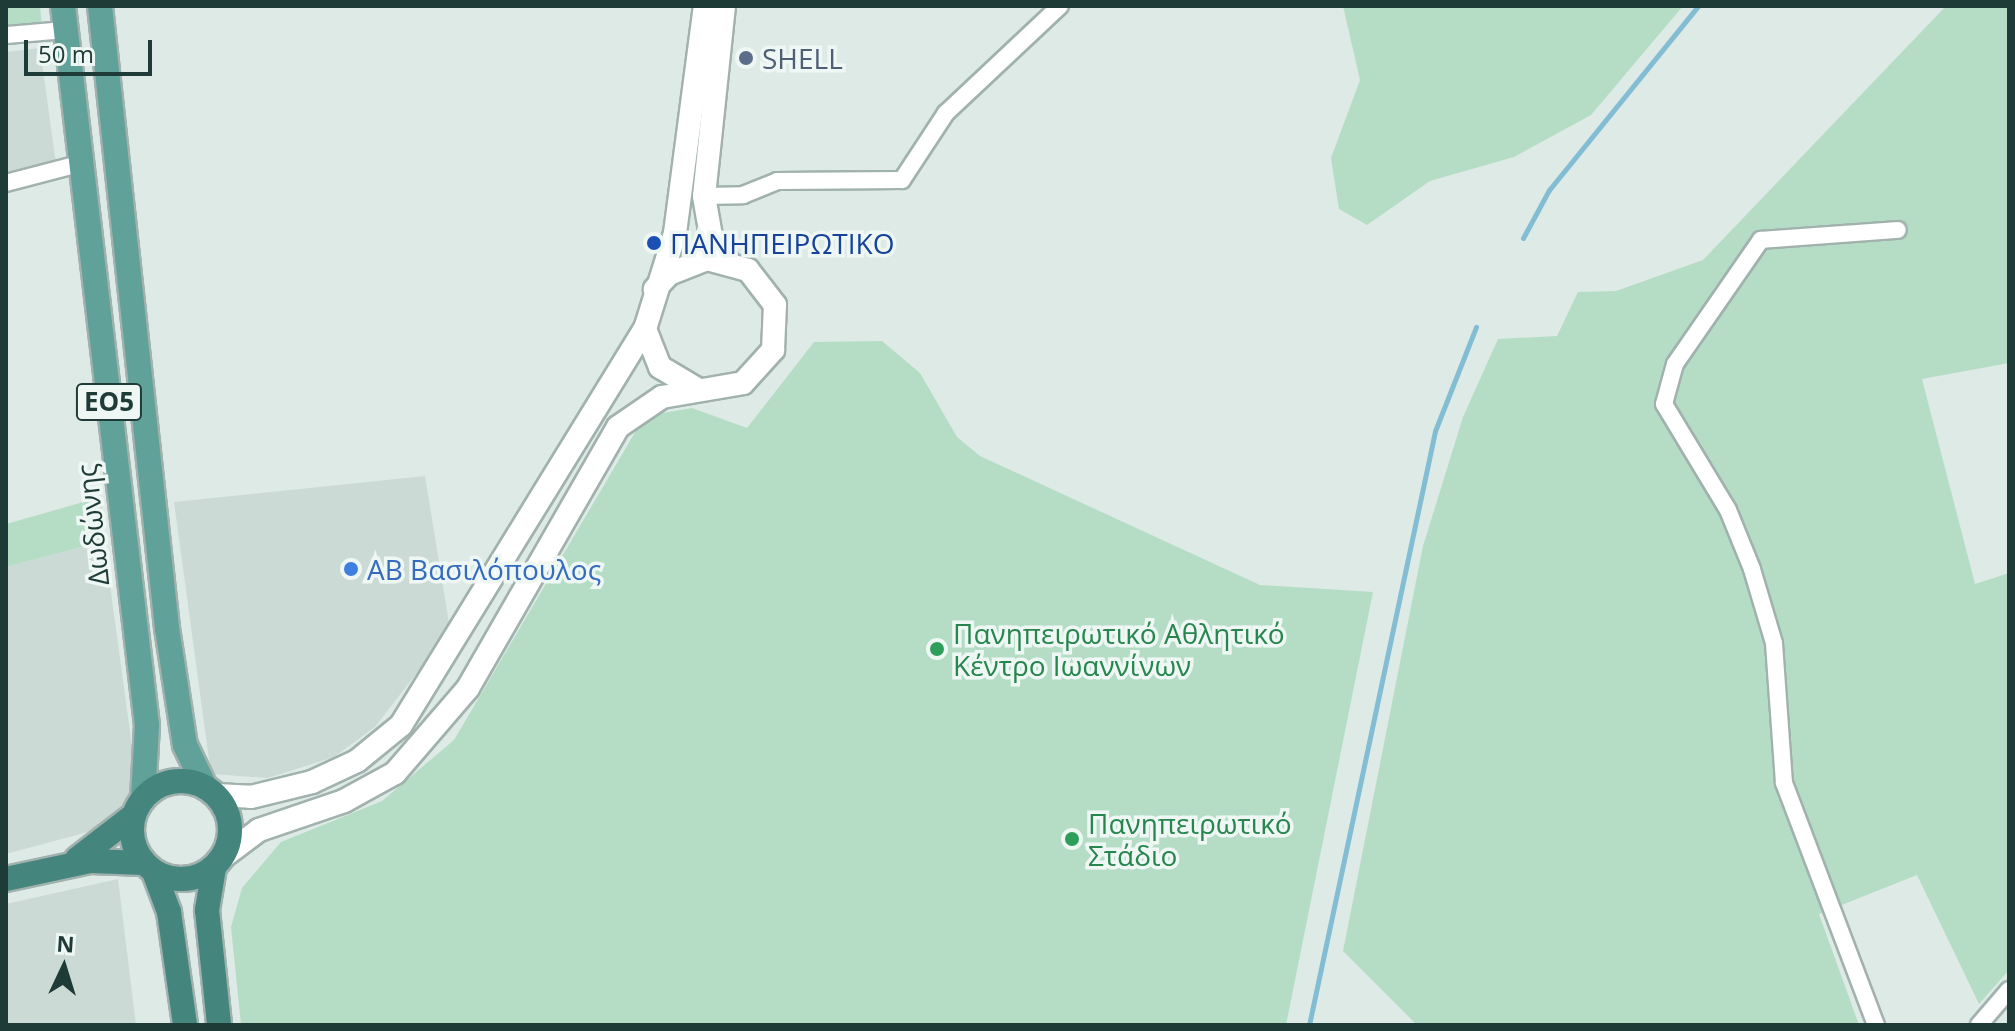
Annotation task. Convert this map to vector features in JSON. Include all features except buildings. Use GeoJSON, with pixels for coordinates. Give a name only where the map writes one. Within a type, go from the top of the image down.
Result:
{"type":"FeatureCollection","features":[{"type":"Feature","properties":{"kind":"highway"},"geometry":{"type":"LineString","coordinates":[[6,879],[63,865],[105,844],[139,806],[179,781],[211,791]]}},
{"type":"Feature","properties":{"kind":"highway","name":"ΕΟ5"},"geometry":{"type":"LineString","coordinates":[[211,791],[231,832],[218,862],[207,910],[219,1025]]}},
{"type":"Feature","properties":{"kind":"highway","name":"ΕΟ5"},"geometry":{"type":"LineString","coordinates":[[139,806],[132,840],[149,867],[171,922],[185,1025]]}},
{"type":"Feature","properties":{"kind":"highway"},"geometry":{"type":"LineString","coordinates":[[63,865],[149,867],[191,879],[218,862]]}},
{"type":"Feature","properties":{"kind":"main road","name":"ΕΟ5"},"geometry":{"type":"LineString","coordinates":[[100,6],[167,628],[183,736],[211,791]]}},
{"type":"Feature","properties":{"kind":"main road"},"geometry":{"type":"LineString","coordinates":[[211,791],[251,797],[312,782],[357,761],[401,725],[645,329],[675,233],[705,6]]}},
{"type":"Feature","properties":{"kind":"main road"},"geometry":{"type":"LineString","coordinates":[[724,6],[704,196],[711,236],[727,260]]}},
{"type":"Feature","properties":{"kind":"main road","name":"Δωδώνης"},"geometry":{"type":"LineString","coordinates":[[64,18],[147,725],[139,806]]}},
{"type":"Feature","properties":{"kind":"main road"},"geometry":{"type":"LineString","coordinates":[[218,862],[259,830],[370,790],[422,748],[468,688],[618,427],[662,397],[743,383],[773,350],[775,305],[748,270],[727,260],[687,263],[655,289]]}},
{"type":"Feature","properties":{"kind":"main road"},"geometry":{"type":"LineString","coordinates":[[645,329],[660,367],[699,390]]}},
{"type":"Feature","properties":{"kind":"street"},"geometry":{"type":"LineString","coordinates":[[704,196],[743,195],[777,181],[902,180],[946,113],[1060,6]]}},
{"type":"Feature","properties":{"kind":"street"},"geometry":{"type":"LineString","coordinates":[[6,35],[64,18]]}},
{"type":"Feature","properties":{"kind":"street"},"geometry":{"type":"LineString","coordinates":[[6,183],[82,163]]}},
{"type":"Feature","properties":{"kind":"street"},"geometry":{"type":"LineString","coordinates":[[1876,1025],[1784,783],[1774,643],[1752,569],[1728,510],[1664,404],[1675,364],[1761,240],[1898,230]]}},
{"type":"Feature","properties":{"kind":"street"},"geometry":{"type":"LineString","coordinates":[[1979,1025],[2009,990]]}},
{"type":"Feature","properties":{"kind":"shaded area"},"geometry":{"type":"Polygon","coordinates":[[[40,48],[56,164],[6,177],[6,52],[40,48]]]}},
{"type":"Feature","properties":{"kind":"shaded area"},"geometry":{"type":"Polygon","coordinates":[[[425,476],[449,623],[426,661],[375,727],[334,757],[268,778],[211,774],[174,502],[425,476]]]}},
{"type":"Feature","properties":{"kind":"shaded area"},"geometry":{"type":"Polygon","coordinates":[[[104,541],[138,790],[128,813],[110,826],[6,854],[6,567],[104,541]]]}},
{"type":"Feature","properties":{"kind":"shaded area"},"geometry":{"type":"Polygon","coordinates":[[[118,879],[136,1025],[6,1025],[6,904],[118,879]]]}},
{"type":"Feature","properties":{"kind":"green space"},"geometry":{"type":"Polygon","coordinates":[[[6,6],[40,6],[42,26],[6,28],[6,6]]]}},
{"type":"Feature","properties":{"kind":"green space"},"geometry":{"type":"Polygon","coordinates":[[[1343,6],[1683,6],[1591,115],[1514,157],[1430,181],[1367,225],[1339,209],[1331,158],[1360,80],[1343,6]]]}},
{"type":"Feature","properties":{"kind":"green space"},"geometry":{"type":"Polygon","coordinates":[[[1946,6],[2009,6],[2009,363],[1922,379],[1975,584],[2009,573],[2009,970],[1979,1004],[1917,875],[1819,914],[1859,1025],[1417,1025],[1343,951],[1423,546],[1463,417],[1498,339],[1557,336],[1578,292],[1616,291],[1703,260],[1946,6]]]}},
{"type":"Feature","properties":{"kind":"green space","name":"Πανηπειρωτικό Αθλητικό Κέντρο Ιωαννίνων"},"geometry":{"type":"Polygon","coordinates":[[[882,341],[920,373],[957,437],[980,456],[1260,585],[1373,592],[1286,1025],[241,1025],[231,927],[242,888],[281,842],[382,801],[454,740],[637,429],[663,413],[692,408],[747,428],[814,342],[882,341]]]}},
{"type":"Feature","properties":{"kind":"green space"},"geometry":{"type":"Polygon","coordinates":[[[101,497],[104,541],[6,567],[6,524],[101,497]]]}},
{"type":"Feature","properties":{"kind":"waterway"},"geometry":{"type":"LineString","coordinates":[[1523,238],[1549,190],[1698,6]]}},
{"type":"Feature","properties":{"kind":"waterway"},"geometry":{"type":"LineString","coordinates":[[1309,1025],[1435,431],[1476,327]]}},
{"type":"Feature","properties":{"kind":"place","name":"SHELL"},"geometry":{"type":"Point","coordinates":[746,58]}},
{"type":"Feature","properties":{"kind":"place","name":"ΠΑΝΗΠΕΙΡΩΤΙΚΟ"},"geometry":{"type":"Point","coordinates":[654,243]}},
{"type":"Feature","properties":{"kind":"place","name":"ΑΒ Βασιλόπουλος"},"geometry":{"type":"Point","coordinates":[351,569]}},
{"type":"Feature","properties":{"kind":"place","name":"Πανηπειρωτικό Αθλητικό Κέντρο Ιωαννίνων"},"geometry":{"type":"Point","coordinates":[937,649]}},
{"type":"Feature","properties":{"kind":"place","name":"Πανηπειρωτικό Στάδιο"},"geometry":{"type":"Point","coordinates":[1072,839]}}]}
